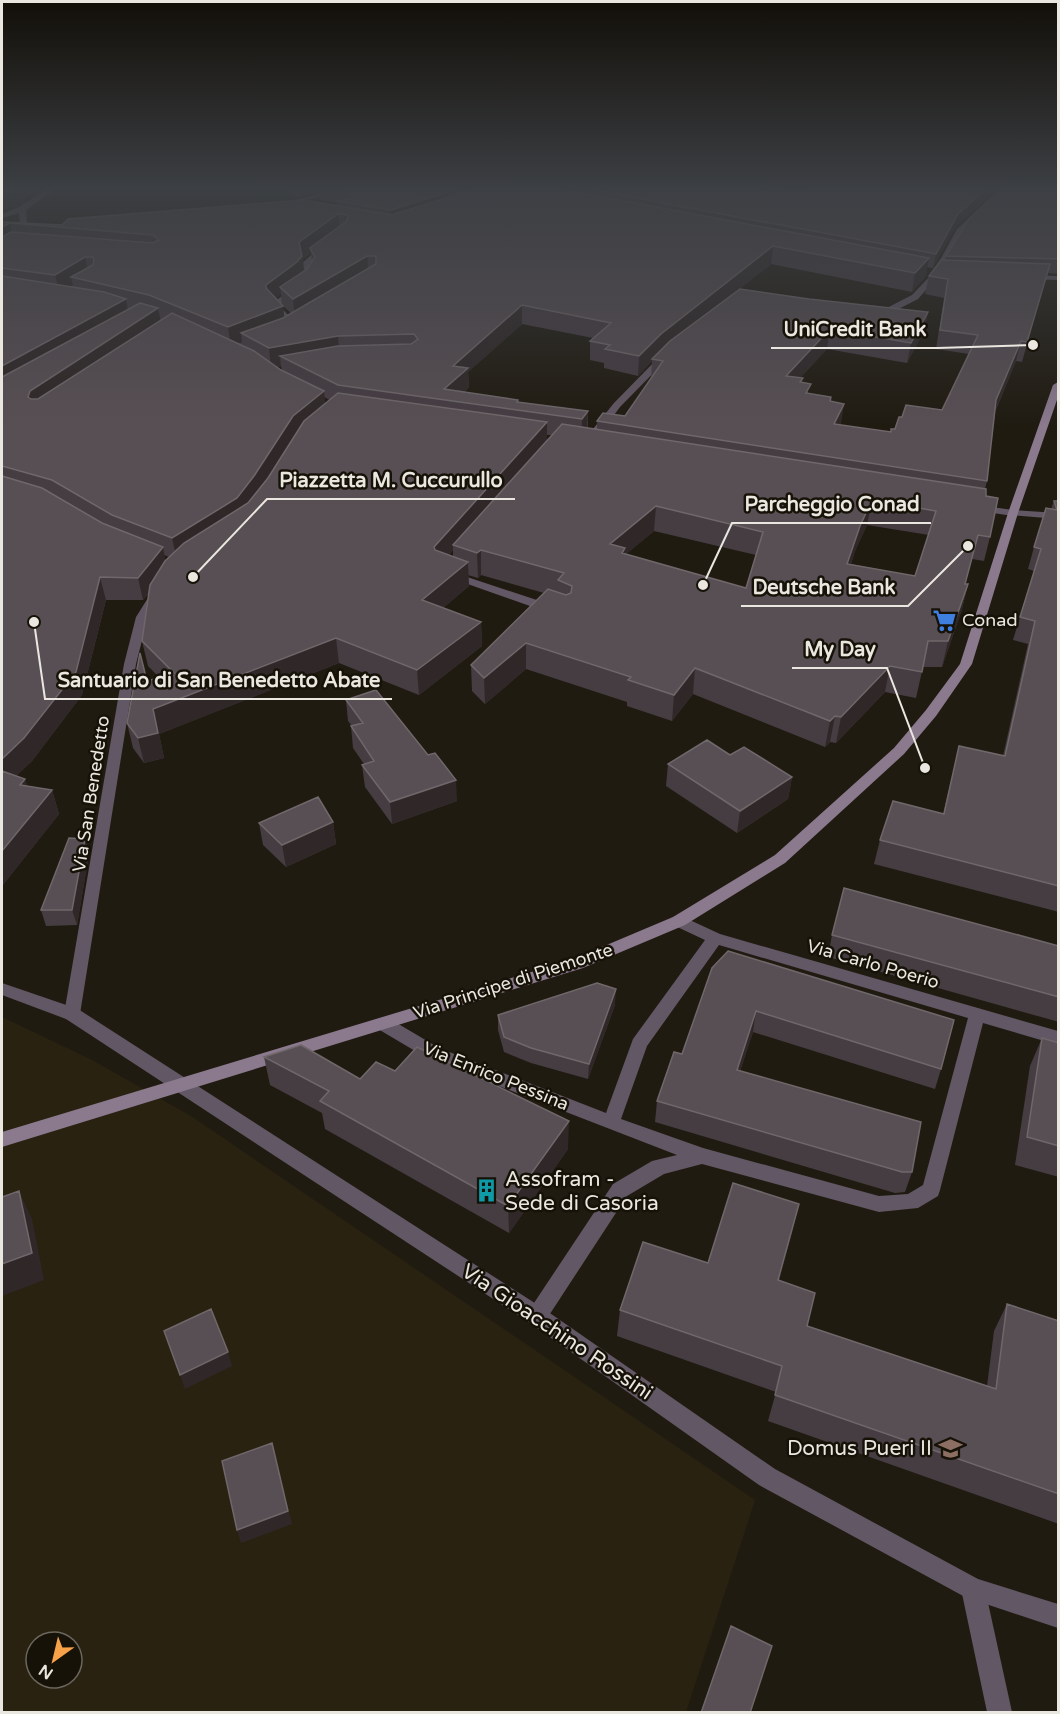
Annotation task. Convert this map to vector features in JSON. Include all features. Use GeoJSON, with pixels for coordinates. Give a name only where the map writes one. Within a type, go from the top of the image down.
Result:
{"type":"FeatureCollection","features":[{"type":"Feature","properties":{"kind":"main road","name":"Via Principe di Piemonte"},"geometry":{"type":"LineString","coordinates":[[2,1140],[41,1126],[577,964],[679,921],[780,859],[898,752],[931,713],[966,664],[1014,513],[1059,385]]}},
{"type":"Feature","properties":{"kind":"street"},"geometry":{"type":"LineString","coordinates":[[288,320],[274,306],[304,284],[311,274],[307,267]]}},
{"type":"Feature","properties":{"kind":"street"},"geometry":{"type":"LineString","coordinates":[[866,318],[875,317],[901,306],[915,297],[940,267]]}},
{"type":"Feature","properties":{"kind":"street"},"geometry":{"type":"LineString","coordinates":[[925,272],[948,275]]}},
{"type":"Feature","properties":{"kind":"street"},"geometry":{"type":"LineString","coordinates":[[1014,276],[1059,278]]}},
{"type":"Feature","properties":{"kind":"street"},"geometry":{"type":"LineString","coordinates":[[592,437],[617,405],[673,350]]}},
{"type":"Feature","properties":{"kind":"street"},"geometry":{"type":"LineString","coordinates":[[967,506],[1014,513],[1059,516]]}},
{"type":"Feature","properties":{"kind":"street"},"geometry":{"type":"LineString","coordinates":[[450,564],[443,573],[565,614]]}},
{"type":"Feature","properties":{"kind":"street","name":"Via San Benedetto"},"geometry":{"type":"LineString","coordinates":[[72,1014],[130,664],[142,617],[163,582]]}},
{"type":"Feature","properties":{"kind":"street","name":"Via Carlo Poerio"},"geometry":{"type":"LineString","coordinates":[[679,921],[715,938],[1059,1038]]}},
{"type":"Feature","properties":{"kind":"street"},"geometry":{"type":"LineString","coordinates":[[611,1123],[639,1044],[715,938]]}},
{"type":"Feature","properties":{"kind":"street","name":"Via Gioacchino Rossini"},"geometry":{"type":"LineString","coordinates":[[2,989],[72,1014],[537,1316],[767,1477],[973,1588],[1059,1616]]}},
{"type":"Feature","properties":{"kind":"street","name":"Via Enrico Pessina"},"geometry":{"type":"LineString","coordinates":[[384,1024],[433,1053],[611,1123],[702,1156],[879,1204],[911,1202],[931,1190],[978,1015]]}},
{"type":"Feature","properties":{"kind":"street"},"geometry":{"type":"LineString","coordinates":[[537,1316],[620,1190],[658,1167],[702,1156]]}},
{"type":"Feature","properties":{"kind":"street"},"geometry":{"type":"LineString","coordinates":[[973,1588],[1000,1713]]}},
{"type":"Feature","properties":{"kind":"shaded area"},"geometry":{"type":"Polygon","coordinates":[[[2,1017],[92,1060],[191,1116],[755,1500],[686,1712],[2,1712],[2,1017]]]}},
{"type":"Feature","properties":{"kind":"building"},"geometry":{"type":"Polygon","coordinates":[[[2,267],[68,267],[55,275],[2,267]]]}},
{"type":"Feature","properties":{"kind":"building"},"geometry":{"type":"Polygon","coordinates":[[[89,267],[290,267],[266,285],[266,288],[283,306],[228,327],[149,295],[71,277],[89,267]]]}},
{"type":"Feature","properties":{"kind":"building"},"geometry":{"type":"Polygon","coordinates":[[[308,267],[348,267],[293,299],[280,287],[308,267]]]}},
{"type":"Feature","properties":{"kind":"building"},"geometry":{"type":"Polygon","coordinates":[[[371,267],[746,267],[661,334],[639,356],[605,349],[610,345],[590,341],[611,323],[522,305],[453,366],[468,368],[444,389],[518,400],[517,402],[588,411],[582,419],[338,385],[280,356],[338,346],[411,344],[418,339],[414,334],[338,336],[269,348],[241,333],[283,318],[371,267]]]}},
{"type":"Feature","properties":{"kind":"building"},"geometry":{"type":"Polygon","coordinates":[[[883,267],[921,267],[915,273],[883,267]]]}},
{"type":"Feature","properties":{"kind":"building"},"geometry":{"type":"Polygon","coordinates":[[[936,267],[1049,267],[1027,342],[1021,341],[996,400],[987,481],[597,421],[603,413],[625,416],[663,361],[652,359],[670,341],[740,289],[928,312],[911,343],[830,329],[786,376],[803,378],[800,382],[811,384],[806,393],[831,397],[830,401],[844,404],[834,424],[891,432],[891,429],[895,429],[899,417],[902,417],[906,405],[942,410],[978,335],[940,330],[948,279],[929,276],[936,267]]]}},
{"type":"Feature","properties":{"kind":"building"},"geometry":{"type":"Polygon","coordinates":[[[2,276],[104,292],[126,299],[2,366],[2,276]]]}},
{"type":"Feature","properties":{"kind":"building"},"geometry":{"type":"Polygon","coordinates":[[[140,303],[158,308],[30,391],[28,397],[38,399],[172,313],[254,351],[281,370],[324,391],[293,416],[237,498],[172,538],[112,515],[52,480],[2,466],[2,377],[140,303]]]}},
{"type":"Feature","properties":{"kind":"building"},"geometry":{"type":"Polygon","coordinates":[[[338,393],[547,422],[434,547],[435,550],[468,562],[422,600],[481,622],[417,670],[336,638],[153,709],[158,733],[138,738],[127,723],[140,653],[147,681],[174,673],[142,641],[150,585],[165,561],[184,543],[248,503],[268,478],[304,421],[338,393]]]}},
{"type":"Feature","properties":{"kind":"building"},"geometry":{"type":"Polygon","coordinates":[[[562,424],[986,489],[986,496],[998,498],[990,537],[978,535],[965,584],[968,584],[948,641],[928,641],[922,672],[890,666],[841,717],[835,716],[830,721],[695,668],[674,695],[628,680],[631,677],[526,643],[484,678],[471,665],[548,589],[566,595],[571,593],[572,586],[558,580],[564,573],[481,550],[477,553],[453,545],[562,424]],[[872,500],[847,564],[915,576],[936,511],[872,500]],[[656,506],[610,544],[625,548],[622,553],[746,588],[763,532],[656,506]]]}},
{"type":"Feature","properties":{"kind":"building"},"geometry":{"type":"Polygon","coordinates":[[[2,476],[42,488],[102,523],[163,547],[138,578],[100,577],[76,672],[24,738],[2,759],[2,476]]]}},
{"type":"Feature","properties":{"kind":"building"},"geometry":{"type":"Polygon","coordinates":[[[1054,501],[1059,501],[1059,886],[880,840],[893,801],[944,814],[959,746],[1005,756],[1035,621],[1020,617],[1041,549],[1034,547],[1046,508],[1057,510],[1054,501]]]}},
{"type":"Feature","properties":{"kind":"building"},"geometry":{"type":"Polygon","coordinates":[[[376,690],[428,755],[435,753],[456,780],[390,802],[362,765],[374,761],[351,726],[363,723],[346,700],[376,690]]]}},
{"type":"Feature","properties":{"kind":"building"},"geometry":{"type":"Polygon","coordinates":[[[707,740],[730,755],[744,747],[792,777],[740,811],[668,764],[707,740]]]}},
{"type":"Feature","properties":{"kind":"building"},"geometry":{"type":"Polygon","coordinates":[[[2,771],[25,779],[20,785],[52,790],[2,851],[2,771]]]}},
{"type":"Feature","properties":{"kind":"building"},"geometry":{"type":"Polygon","coordinates":[[[318,797],[333,822],[282,845],[259,823],[318,797]]]}},
{"type":"Feature","properties":{"kind":"building"},"geometry":{"type":"Polygon","coordinates":[[[69,838],[85,839],[72,910],[41,910],[69,838]]]}},
{"type":"Feature","properties":{"kind":"building"},"geometry":{"type":"Polygon","coordinates":[[[844,888],[1059,946],[1059,997],[832,935],[844,888]]]}},
{"type":"Feature","properties":{"kind":"building"},"geometry":{"type":"Polygon","coordinates":[[[728,951],[954,1020],[941,1069],[756,1011],[737,1070],[921,1122],[912,1172],[902,1172],[657,1101],[674,1052],[682,1054],[712,968],[728,951]]]}},
{"type":"Feature","properties":{"kind":"building"},"geometry":{"type":"Polygon","coordinates":[[[597,983],[616,989],[589,1064],[531,1048],[504,1037],[498,1015],[597,983]]]}},
{"type":"Feature","properties":{"kind":"building"},"geometry":{"type":"Polygon","coordinates":[[[1042,1038],[1059,1043],[1059,1146],[1027,1137],[1042,1038]]]}},
{"type":"Feature","properties":{"kind":"building","name":"Assofram - Sede di Casoria"},"geometry":{"type":"Polygon","coordinates":[[[301,1045],[360,1079],[376,1062],[395,1071],[417,1047],[569,1121],[508,1206],[320,1101],[329,1091],[264,1057],[301,1045]]]}},
{"type":"Feature","properties":{"kind":"building"},"geometry":{"type":"Polygon","coordinates":[[[733,1183],[799,1204],[778,1280],[815,1293],[807,1326],[996,1389],[1007,1304],[1059,1321],[1059,1494],[775,1395],[782,1366],[620,1310],[643,1242],[708,1263],[733,1183]]]}},
{"type":"Feature","properties":{"kind":"building"},"geometry":{"type":"Polygon","coordinates":[[[19,1191],[32,1253],[2,1264],[2,1197],[19,1191]]]}},
{"type":"Feature","properties":{"kind":"building"},"geometry":{"type":"Polygon","coordinates":[[[211,1309],[228,1352],[180,1375],[164,1331],[211,1309]]]}},
{"type":"Feature","properties":{"kind":"building"},"geometry":{"type":"Polygon","coordinates":[[[272,1443],[288,1511],[237,1530],[222,1461],[272,1443]]]}},
{"type":"Feature","properties":{"kind":"building"},"geometry":{"type":"Polygon","coordinates":[[[731,1626],[772,1646],[750,1713],[701,1713],[731,1626]]]}},
{"type":"Feature","properties":{"kind":"place","name":"UniCredit Bank"},"geometry":{"type":"Point","coordinates":[1033,345]}},
{"type":"Feature","properties":{"kind":"place","name":"Deutsche Bank"},"geometry":{"type":"Point","coordinates":[968,546]}},
{"type":"Feature","properties":{"kind":"place","name":"Piazzetta M. Cuccurullo"},"geometry":{"type":"Point","coordinates":[193,577]}},
{"type":"Feature","properties":{"kind":"place","name":"Parcheggio Conad"},"geometry":{"type":"Point","coordinates":[703,585]}},
{"type":"Feature","properties":{"kind":"place","name":"Conad"},"geometry":{"type":"Point","coordinates":[944,620]}},
{"type":"Feature","properties":{"kind":"place","name":"Santuario di San Benedetto Abate"},"geometry":{"type":"Point","coordinates":[34,622]}},
{"type":"Feature","properties":{"kind":"place","name":"My Day"},"geometry":{"type":"Point","coordinates":[925,768]}},
{"type":"Feature","properties":{"kind":"place","name":"Assofram - Sede di Casoria"},"geometry":{"type":"Point","coordinates":[487,1191]}},
{"type":"Feature","properties":{"kind":"place","name":"Domus Pueri II"},"geometry":{"type":"Point","coordinates":[950,1448]}}]}
